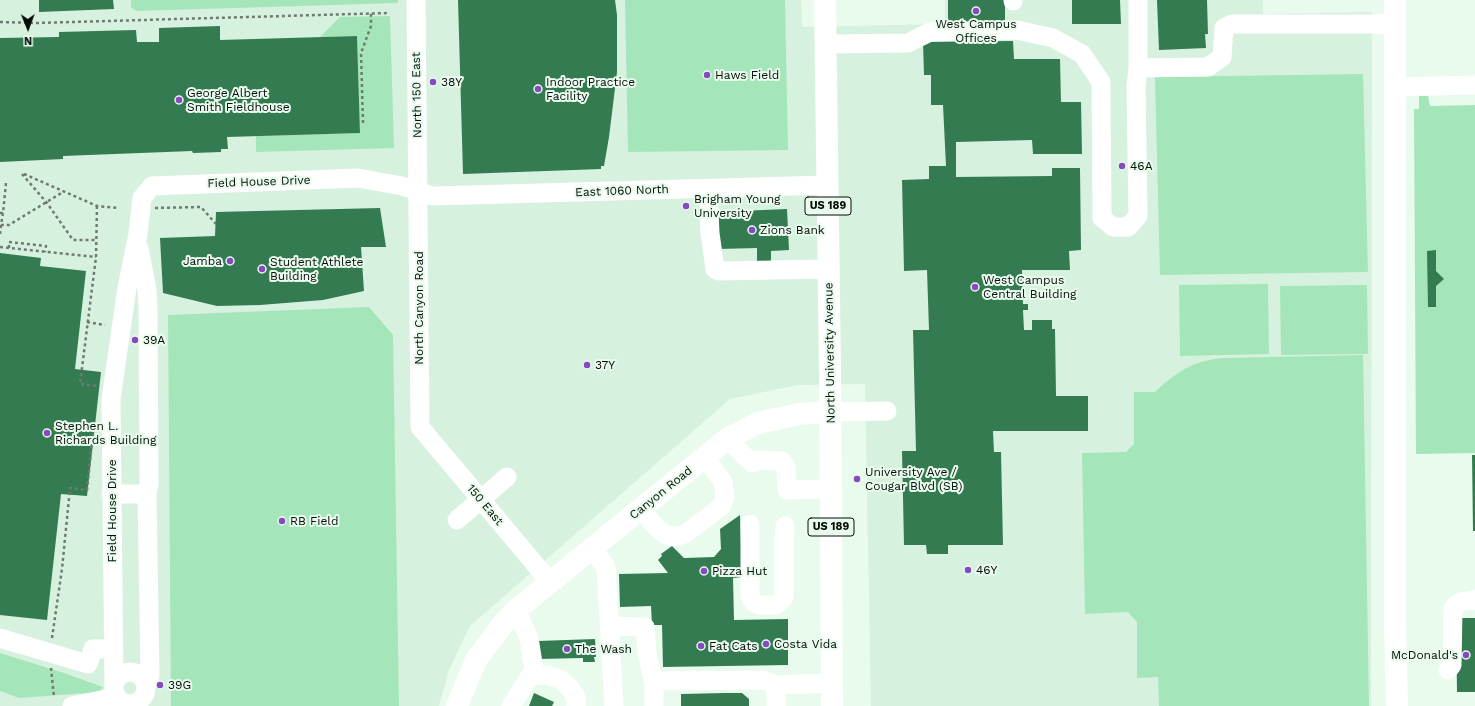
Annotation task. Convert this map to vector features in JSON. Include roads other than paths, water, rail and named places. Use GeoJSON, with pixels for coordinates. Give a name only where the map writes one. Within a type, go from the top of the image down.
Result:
{"type":"FeatureCollection","features":[{"type":"Feature","properties":{"kind":"main road","name":"North University Avenue"},"geometry":{"type":"LineString","coordinates":[[825,0],[831,412],[832,706]]}},
{"type":"Feature","properties":{"kind":"main road"},"geometry":{"type":"LineString","coordinates":[[1395,0],[1395,626],[1397,706]]}},
{"type":"Feature","properties":{"kind":"main road","name":"Canyon Road"},"geometry":{"type":"LineString","coordinates":[[457,706],[476,660],[504,623],[516,610],[727,439],[758,423],[799,414],[831,412]]}},
{"type":"Feature","properties":{"kind":"street","name":"North 150 East"},"geometry":{"type":"LineString","coordinates":[[416,0],[417,190]]}},
{"type":"Feature","properties":{"kind":"street"},"geometry":{"type":"LineString","coordinates":[[826,44],[908,43],[930,32],[1017,30],[1053,38],[1082,54],[1100,82],[1102,218],[1113,227],[1128,227],[1138,216],[1136,87],[1138,68],[1138,0]]}},
{"type":"Feature","properties":{"kind":"street"},"geometry":{"type":"LineString","coordinates":[[1138,68],[1208,67],[1222,58],[1224,28],[1232,24],[1395,24]]}},
{"type":"Feature","properties":{"kind":"street"},"geometry":{"type":"LineString","coordinates":[[1395,87],[1475,85]]}},
{"type":"Feature","properties":{"kind":"street","name":"Field House Drive"},"geometry":{"type":"LineString","coordinates":[[118,697],[113,648],[111,399],[127,288],[138,234],[142,198],[152,186],[358,178],[417,190]]}},
{"type":"Feature","properties":{"kind":"street","name":"East 1060 North"},"geometry":{"type":"LineString","coordinates":[[417,190],[433,196],[828,185]]}},
{"type":"Feature","properties":{"kind":"street"},"geometry":{"type":"LineString","coordinates":[[708,189],[710,233],[715,269],[719,271],[829,269]]}},
{"type":"Feature","properties":{"kind":"street","name":"North Canyon Road"},"geometry":{"type":"LineString","coordinates":[[417,190],[420,427]]}},
{"type":"Feature","properties":{"kind":"street","name":"Field House Drive"},"geometry":{"type":"LineString","coordinates":[[138,234],[139,249],[147,290],[148,308],[149,484],[147,494],[150,675],[146,695]]}},
{"type":"Feature","properties":{"kind":"street"},"geometry":{"type":"LineString","coordinates":[[127,288],[133,285],[140,285],[147,290]]}},
{"type":"Feature","properties":{"kind":"street","name":"Canyon Road"},"geometry":{"type":"LineString","coordinates":[[831,412],[887,411]]}},
{"type":"Feature","properties":{"kind":"street","name":"150 East"},"geometry":{"type":"LineString","coordinates":[[420,427],[550,582]]}},
{"type":"Feature","properties":{"kind":"street"},"geometry":{"type":"LineString","coordinates":[[727,439],[752,463],[758,460],[782,461],[786,466],[787,490],[831,489]]}},
{"type":"Feature","properties":{"kind":"street"},"geometry":{"type":"LineString","coordinates":[[642,508],[660,532],[672,537],[684,534],[722,506],[725,496],[723,482],[705,457]]}},
{"type":"Feature","properties":{"kind":"street"},"geometry":{"type":"LineString","coordinates":[[457,520],[507,477]]}},
{"type":"Feature","properties":{"kind":"street"},"geometry":{"type":"LineString","coordinates":[[111,494],[147,494]]}},
{"type":"Feature","properties":{"kind":"street"},"geometry":{"type":"LineString","coordinates":[[750,524],[750,596],[753,602],[759,605],[776,605],[784,597],[785,526]]}},
{"type":"Feature","properties":{"kind":"street"},"geometry":{"type":"LineString","coordinates":[[592,548],[606,567],[614,706]]}},
{"type":"Feature","properties":{"kind":"street"},"geometry":{"type":"LineString","coordinates":[[1448,670],[1452,665],[1452,609],[1454,596],[1464,589],[1475,589]]}},
{"type":"Feature","properties":{"kind":"street"},"geometry":{"type":"LineString","coordinates":[[1452,609],[1461,601],[1475,600]]}},
{"type":"Feature","properties":{"kind":"street"},"geometry":{"type":"LineString","coordinates":[[516,610],[529,638],[535,676]]}},
{"type":"Feature","properties":{"kind":"street"},"geometry":{"type":"LineString","coordinates":[[610,626],[645,627],[647,653],[653,681],[654,706]]}},
{"type":"Feature","properties":{"kind":"street"},"geometry":{"type":"LineString","coordinates":[[0,638],[88,664],[92,649],[113,648]]}},
{"type":"Feature","properties":{"kind":"street"},"geometry":{"type":"LineString","coordinates":[[127,672],[132,672],[142,677],[146,695],[135,703],[125,703],[118,697],[118,677],[127,672]]}},
{"type":"Feature","properties":{"kind":"street"},"geometry":{"type":"LineString","coordinates":[[511,706],[530,676],[549,676],[561,680],[569,686],[576,697],[576,706]]}},
{"type":"Feature","properties":{"kind":"street"},"geometry":{"type":"LineString","coordinates":[[653,681],[764,680],[776,685],[832,683]]}},
{"type":"Feature","properties":{"kind":"street"},"geometry":{"type":"LineString","coordinates":[[776,685],[776,706]]}},
{"type":"Feature","properties":{"kind":"street"},"geometry":{"type":"LineString","coordinates":[[72,706],[118,697]]}},
{"type":"Feature","properties":{"kind":"place","name":"West Campus Offices"},"geometry":{"type":"Point","coordinates":[976,11]}},
{"type":"Feature","properties":{"kind":"place","name":"Haws Field"},"geometry":{"type":"Point","coordinates":[707,75]}},
{"type":"Feature","properties":{"kind":"place","name":"38Y"},"geometry":{"type":"Point","coordinates":[433,82]}},
{"type":"Feature","properties":{"kind":"place","name":"Indoor Practice Facility"},"geometry":{"type":"Point","coordinates":[538,89]}},
{"type":"Feature","properties":{"kind":"place","name":"George Albert Smith Fieldhouse"},"geometry":{"type":"Point","coordinates":[179,100]}},
{"type":"Feature","properties":{"kind":"place","name":"46A"},"geometry":{"type":"Point","coordinates":[1122,166]}},
{"type":"Feature","properties":{"kind":"place","name":"Brigham Young University"},"geometry":{"type":"Point","coordinates":[686,206]}},
{"type":"Feature","properties":{"kind":"place","name":"Zions Bank"},"geometry":{"type":"Point","coordinates":[752,230]}},
{"type":"Feature","properties":{"kind":"place","name":"Jamba"},"geometry":{"type":"Point","coordinates":[230,261]}},
{"type":"Feature","properties":{"kind":"place","name":"Student Athlete Building"},"geometry":{"type":"Point","coordinates":[262,269]}},
{"type":"Feature","properties":{"kind":"place","name":"West Campus Central Building"},"geometry":{"type":"Point","coordinates":[975,287]}},
{"type":"Feature","properties":{"kind":"place","name":"39A"},"geometry":{"type":"Point","coordinates":[135,340]}},
{"type":"Feature","properties":{"kind":"place","name":"37Y"},"geometry":{"type":"Point","coordinates":[587,365]}},
{"type":"Feature","properties":{"kind":"place","name":"Stephen L. Richards Building"},"geometry":{"type":"Point","coordinates":[47,433]}},
{"type":"Feature","properties":{"kind":"place","name":"University Ave / Cougar Blvd (SB)"},"geometry":{"type":"Point","coordinates":[857,479]}},
{"type":"Feature","properties":{"kind":"place","name":"RB Field"},"geometry":{"type":"Point","coordinates":[282,521]}},
{"type":"Feature","properties":{"kind":"place","name":"46Y"},"geometry":{"type":"Point","coordinates":[968,570]}},
{"type":"Feature","properties":{"kind":"place","name":"Pizza Hut"},"geometry":{"type":"Point","coordinates":[704,571]}},
{"type":"Feature","properties":{"kind":"place","name":"Costa Vida"},"geometry":{"type":"Point","coordinates":[766,644]}},
{"type":"Feature","properties":{"kind":"place","name":"Fat Cats"},"geometry":{"type":"Point","coordinates":[701,646]}},
{"type":"Feature","properties":{"kind":"place","name":"The Wash"},"geometry":{"type":"Point","coordinates":[567,649]}},
{"type":"Feature","properties":{"kind":"place","name":"McDonald's"},"geometry":{"type":"Point","coordinates":[1466,655]}},
{"type":"Feature","properties":{"kind":"place","name":"39G"},"geometry":{"type":"Point","coordinates":[160,685]}}]}
